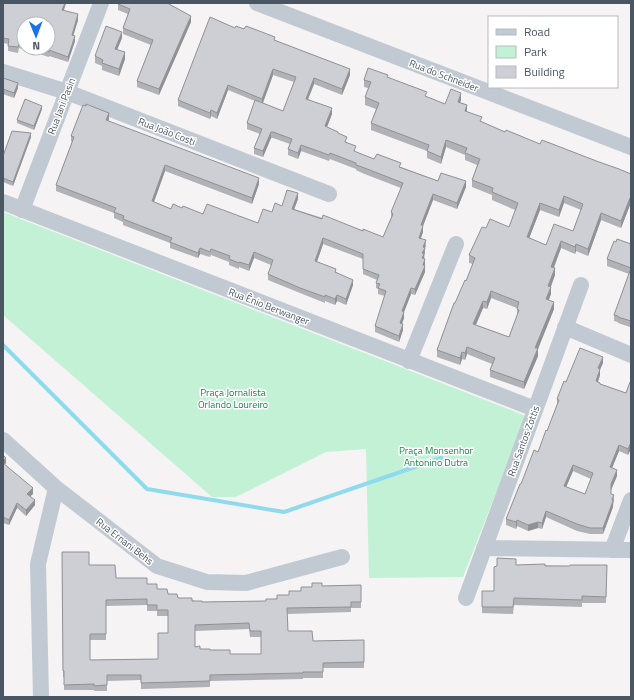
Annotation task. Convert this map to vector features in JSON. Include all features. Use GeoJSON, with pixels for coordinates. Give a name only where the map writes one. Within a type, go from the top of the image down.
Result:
{"type":"FeatureCollection","features":[{"type":"Feature","properties":{"kind":"street","name":"Rua Jani Pasin"},"geometry":{"type":"LineString","coordinates":[[22,210],[101,3]]}},
{"type":"Feature","properties":{"kind":"street","name":"Rua do Schneider"},"geometry":{"type":"LineString","coordinates":[[257,3],[631,147]]}},
{"type":"Feature","properties":{"kind":"street","name":"Rua João Costi"},"geometry":{"type":"LineString","coordinates":[[3,72],[66,92],[329,194]]}},
{"type":"Feature","properties":{"kind":"street","name":"Rua Ênio Berwanger"},"geometry":{"type":"LineString","coordinates":[[3,202],[535,409]]}},
{"type":"Feature","properties":{"kind":"street"},"geometry":{"type":"LineString","coordinates":[[410,360],[456,244]]}},
{"type":"Feature","properties":{"kind":"street","name":"Rua Santos Zottis"},"geometry":{"type":"LineString","coordinates":[[466,598],[581,285]]}},
{"type":"Feature","properties":{"kind":"street"},"geometry":{"type":"LineString","coordinates":[[565,327],[631,355]]}},
{"type":"Feature","properties":{"kind":"street","name":"Rua Ernani Behs"},"geometry":{"type":"LineString","coordinates":[[3,440],[56,488],[157,566],[207,582],[246,583],[342,557]]}},
{"type":"Feature","properties":{"kind":"street"},"geometry":{"type":"LineString","coordinates":[[41,697],[38,564],[56,488]]}},
{"type":"Feature","properties":{"kind":"street"},"geometry":{"type":"LineString","coordinates":[[612,550],[631,500]]}},
{"type":"Feature","properties":{"kind":"street"},"geometry":{"type":"LineString","coordinates":[[484,548],[631,550]]}},
{"type":"Feature","properties":{"kind":"green space","name":"Praça Jornalista Orlando Loureiro"},"geometry":{"type":"Polygon","coordinates":[[[3,212],[526,416],[463,577],[369,578],[366,449],[326,452],[236,497],[212,497],[3,315],[3,212]]]}},
{"type":"Feature","properties":{"kind":"building"},"geometry":{"type":"Polygon","coordinates":[[[3,3],[65,3],[62,10],[78,14],[72,35],[75,36],[68,57],[56,53],[56,16],[16,16],[16,47],[8,46],[9,39],[3,38],[3,3]]]}},
{"type":"Feature","properties":{"kind":"building"},"geometry":{"type":"Polygon","coordinates":[[[118,3],[167,3],[191,16],[159,89],[137,81],[153,40],[123,28],[130,9],[118,3]]]}},
{"type":"Feature","properties":{"kind":"building"},"geometry":{"type":"Polygon","coordinates":[[[210,17],[235,28],[236,26],[244,29],[246,26],[275,37],[274,40],[350,69],[342,89],[314,78],[306,99],[332,108],[325,126],[347,137],[345,142],[356,146],[354,151],[374,159],[377,154],[401,163],[399,167],[438,181],[441,173],[466,181],[457,203],[433,194],[421,225],[423,226],[419,238],[426,240],[423,247],[425,248],[422,253],[424,254],[422,258],[425,259],[423,265],[425,266],[415,289],[411,288],[402,311],[404,312],[400,323],[403,324],[399,336],[375,326],[386,291],[378,288],[380,284],[376,283],[379,275],[363,269],[363,254],[323,238],[315,261],[336,269],[335,272],[353,280],[346,299],[337,295],[335,299],[325,295],[325,297],[268,274],[273,260],[254,252],[249,265],[229,259],[230,256],[211,249],[210,252],[200,248],[198,253],[170,242],[172,238],[123,219],[124,216],[114,212],[116,208],[56,185],[74,137],[71,136],[83,105],[86,106],[86,104],[109,113],[106,120],[259,178],[252,198],[165,165],[152,201],[171,209],[173,204],[182,208],[183,206],[203,214],[207,204],[258,223],[263,209],[272,212],[275,203],[282,206],[287,190],[298,193],[292,209],[322,219],[323,215],[363,231],[363,229],[383,237],[393,214],[391,212],[403,183],[356,165],[356,163],[330,153],[329,155],[301,145],[298,153],[288,149],[292,139],[273,132],[271,132],[263,151],[254,148],[262,129],[247,123],[255,100],[283,111],[296,77],[273,69],[262,99],[228,85],[217,113],[211,110],[210,113],[178,100],[210,17]]]}},
{"type":"Feature","properties":{"kind":"building"},"geometry":{"type":"Polygon","coordinates":[[[106,26],[122,32],[115,49],[125,52],[119,69],[102,63],[103,60],[95,56],[106,26]]]}},
{"type":"Feature","properties":{"kind":"building"},"geometry":{"type":"Polygon","coordinates":[[[368,68],[427,92],[425,96],[445,104],[451,89],[461,93],[458,102],[467,105],[465,111],[482,117],[480,121],[505,132],[506,130],[540,144],[542,140],[631,174],[631,199],[630,198],[621,221],[601,213],[588,249],[576,244],[575,247],[561,241],[551,267],[555,268],[548,286],[551,287],[546,299],[554,302],[535,348],[538,348],[524,382],[490,370],[495,358],[467,347],[465,353],[462,352],[460,358],[437,350],[454,303],[465,280],[466,281],[475,258],[469,255],[482,227],[486,228],[490,219],[509,227],[518,203],[492,192],[493,188],[472,180],[480,159],[465,153],[467,148],[446,140],[441,157],[427,151],[429,145],[371,123],[379,103],[365,97],[371,82],[364,80],[368,68]],[[564,196],[559,210],[540,203],[527,237],[546,245],[554,224],[573,231],[583,204],[564,196]],[[491,291],[487,302],[483,301],[473,324],[509,337],[519,310],[517,309],[519,302],[491,291]]]}},
{"type":"Feature","properties":{"kind":"building"},"geometry":{"type":"Polygon","coordinates":[[[3,78],[18,83],[14,93],[3,89],[3,78]]]}},
{"type":"Feature","properties":{"kind":"building"},"geometry":{"type":"Polygon","coordinates":[[[25,99],[42,106],[34,126],[17,120],[25,99]]]}},
{"type":"Feature","properties":{"kind":"building"},"geometry":{"type":"Polygon","coordinates":[[[12,131],[31,133],[13,182],[3,178],[3,156],[12,131]]]}},
{"type":"Feature","properties":{"kind":"building"},"geometry":{"type":"Polygon","coordinates":[[[617,239],[631,244],[631,268],[607,259],[614,241],[616,242],[617,239]]]}},
{"type":"Feature","properties":{"kind":"building"},"geometry":{"type":"Polygon","coordinates":[[[631,268],[631,321],[614,315],[631,268]]]}},
{"type":"Feature","properties":{"kind":"building"},"geometry":{"type":"Polygon","coordinates":[[[580,348],[603,357],[598,368],[600,369],[596,381],[600,384],[626,393],[630,382],[631,383],[631,442],[628,449],[619,445],[610,467],[617,470],[611,484],[611,494],[614,495],[612,499],[613,501],[603,528],[590,528],[546,511],[542,523],[538,522],[528,525],[517,520],[516,522],[506,519],[534,450],[538,452],[559,400],[557,399],[564,381],[566,382],[580,348]],[[573,465],[564,486],[585,494],[593,473],[573,465]]]}},
{"type":"Feature","properties":{"kind":"building"},"geometry":{"type":"Polygon","coordinates":[[[3,463],[33,488],[27,494],[35,500],[26,510],[17,503],[9,520],[3,517],[3,463]]]}},
{"type":"Feature","properties":{"kind":"building"},"geometry":{"type":"Polygon","coordinates":[[[62,552],[89,552],[89,565],[115,565],[116,578],[147,578],[147,584],[157,584],[157,589],[167,589],[168,594],[177,594],[178,598],[192,598],[192,601],[266,601],[266,599],[277,599],[277,595],[289,595],[289,591],[301,591],[301,587],[312,587],[312,583],[322,583],[322,586],[361,585],[361,602],[351,602],[351,607],[287,608],[288,631],[312,631],[313,641],[364,640],[364,662],[323,663],[323,672],[210,675],[210,681],[141,683],[141,675],[107,675],[107,685],[94,686],[94,684],[64,685],[62,552]],[[147,599],[106,600],[106,634],[90,634],[90,660],[158,659],[158,633],[168,633],[168,610],[157,610],[157,605],[147,605],[147,599]],[[249,623],[195,625],[195,647],[200,646],[200,649],[210,650],[230,650],[230,654],[261,654],[261,631],[250,631],[249,623]]]}},
{"type":"Feature","properties":{"kind":"building"},"geometry":{"type":"Polygon","coordinates":[[[497,558],[516,559],[516,565],[607,565],[606,597],[582,596],[582,600],[514,598],[513,607],[482,607],[482,591],[494,591],[494,567],[497,566],[497,558]]]}},
{"type":"Feature","properties":{"kind":"waterway"},"geometry":{"type":"LineString","coordinates":[[3,345],[147,489],[284,512],[441,458]]}},
{"type":"Feature","properties":{"kind":"park label","name":"Praça Monsenhor Antonino Dutra"},"geometry":{"type":"Point","coordinates":[436,456]}}]}
